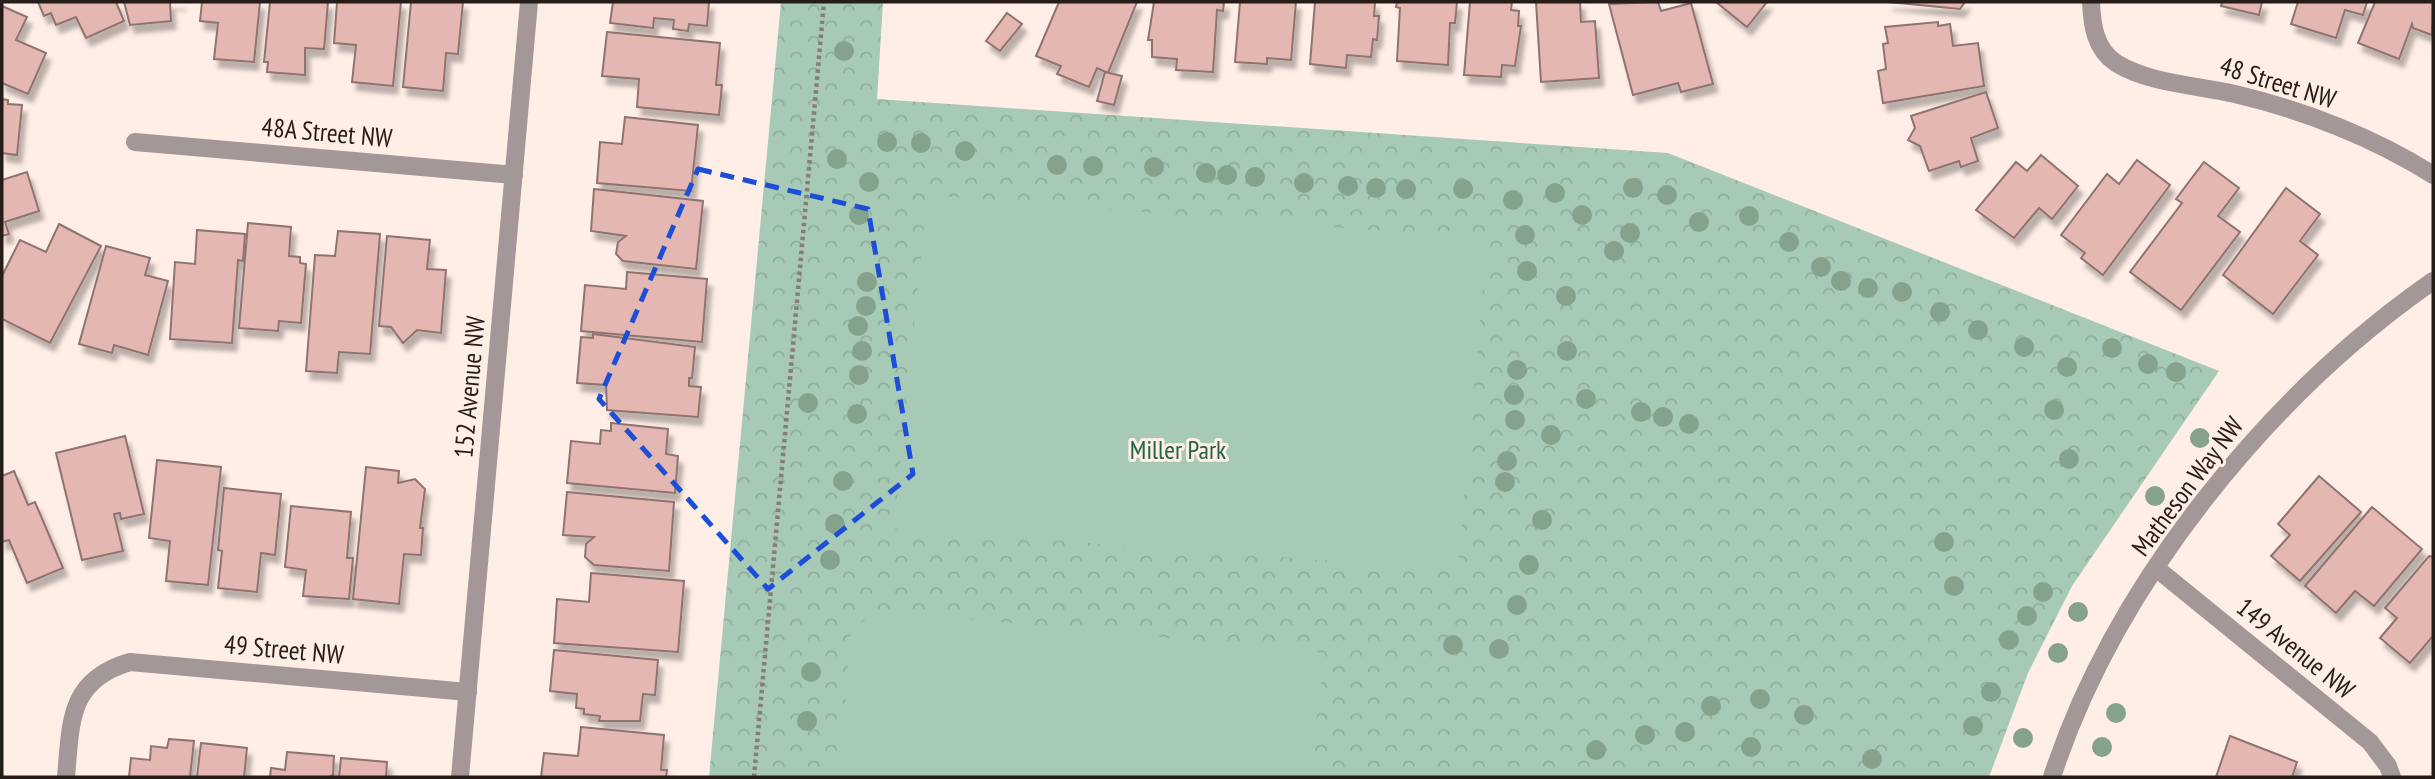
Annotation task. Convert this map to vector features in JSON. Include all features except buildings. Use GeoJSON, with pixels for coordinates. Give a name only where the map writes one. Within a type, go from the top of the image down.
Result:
{"type":"FeatureCollection","features":[{"type":"Feature","properties":{"kind":"street","name":"152 Avenue NW"},"geometry":{"type":"LineString","coordinates":[[460,777],[529,2]]}},
{"type":"Feature","properties":{"kind":"street","name":"48 Street NW"},"geometry":{"type":"LineString","coordinates":[[2091,2],[2095,37],[2104,52],[2115,62],[2148,76],[2239,95],[2299,113],[2384,149],[2433,175]]}},
{"type":"Feature","properties":{"kind":"street","name":"48A Street NW"},"geometry":{"type":"LineString","coordinates":[[135,142],[514,175]]}},
{"type":"Feature","properties":{"kind":"street","name":"Matheson Way NW"},"geometry":{"type":"LineString","coordinates":[[2052,777],[2090,687],[2123,622],[2156,568],[2213,489],[2282,408],[2389,312],[2433,281]]}},
{"type":"Feature","properties":{"kind":"street","name":"149 Avenue NW"},"geometry":{"type":"LineString","coordinates":[[2156,568],[2370,742],[2388,766],[2392,777]]}},
{"type":"Feature","properties":{"kind":"street","name":"49 Street NW"},"geometry":{"type":"LineString","coordinates":[[66,777],[71,724],[76,703],[99,675],[130,663],[148,662],[468,692]]}},
{"type":"Feature","properties":{"kind":"path"},"geometry":{"type":"LineString","coordinates":[[754,777],[824,2]]}},
{"type":"Feature","properties":{"kind":"highlighted area"},"geometry":{"type":"Polygon","coordinates":[[[698,169],[868,209],[913,474],[768,589],[599,399],[698,169]]]}},
{"type":"Feature","properties":{"kind":"green space","name":"Miller Park"},"geometry":{"type":"Polygon","coordinates":[[[781,2],[883,2],[877,99],[1668,153],[2219,371],[2072,586],[2028,673],[1989,777],[709,777],[781,2]]]}},
{"type":"Feature","properties":{"kind":"green space"},"geometry":{"type":"Polygon","coordinates":[[[927,195],[1487,239],[1458,570],[894,529],[927,195]]]}},
{"type":"Feature","properties":{"kind":"green space"},"geometry":{"type":"Polygon","coordinates":[[[876,610],[1324,653],[1310,777],[839,777],[851,631],[876,610]]]}}]}
